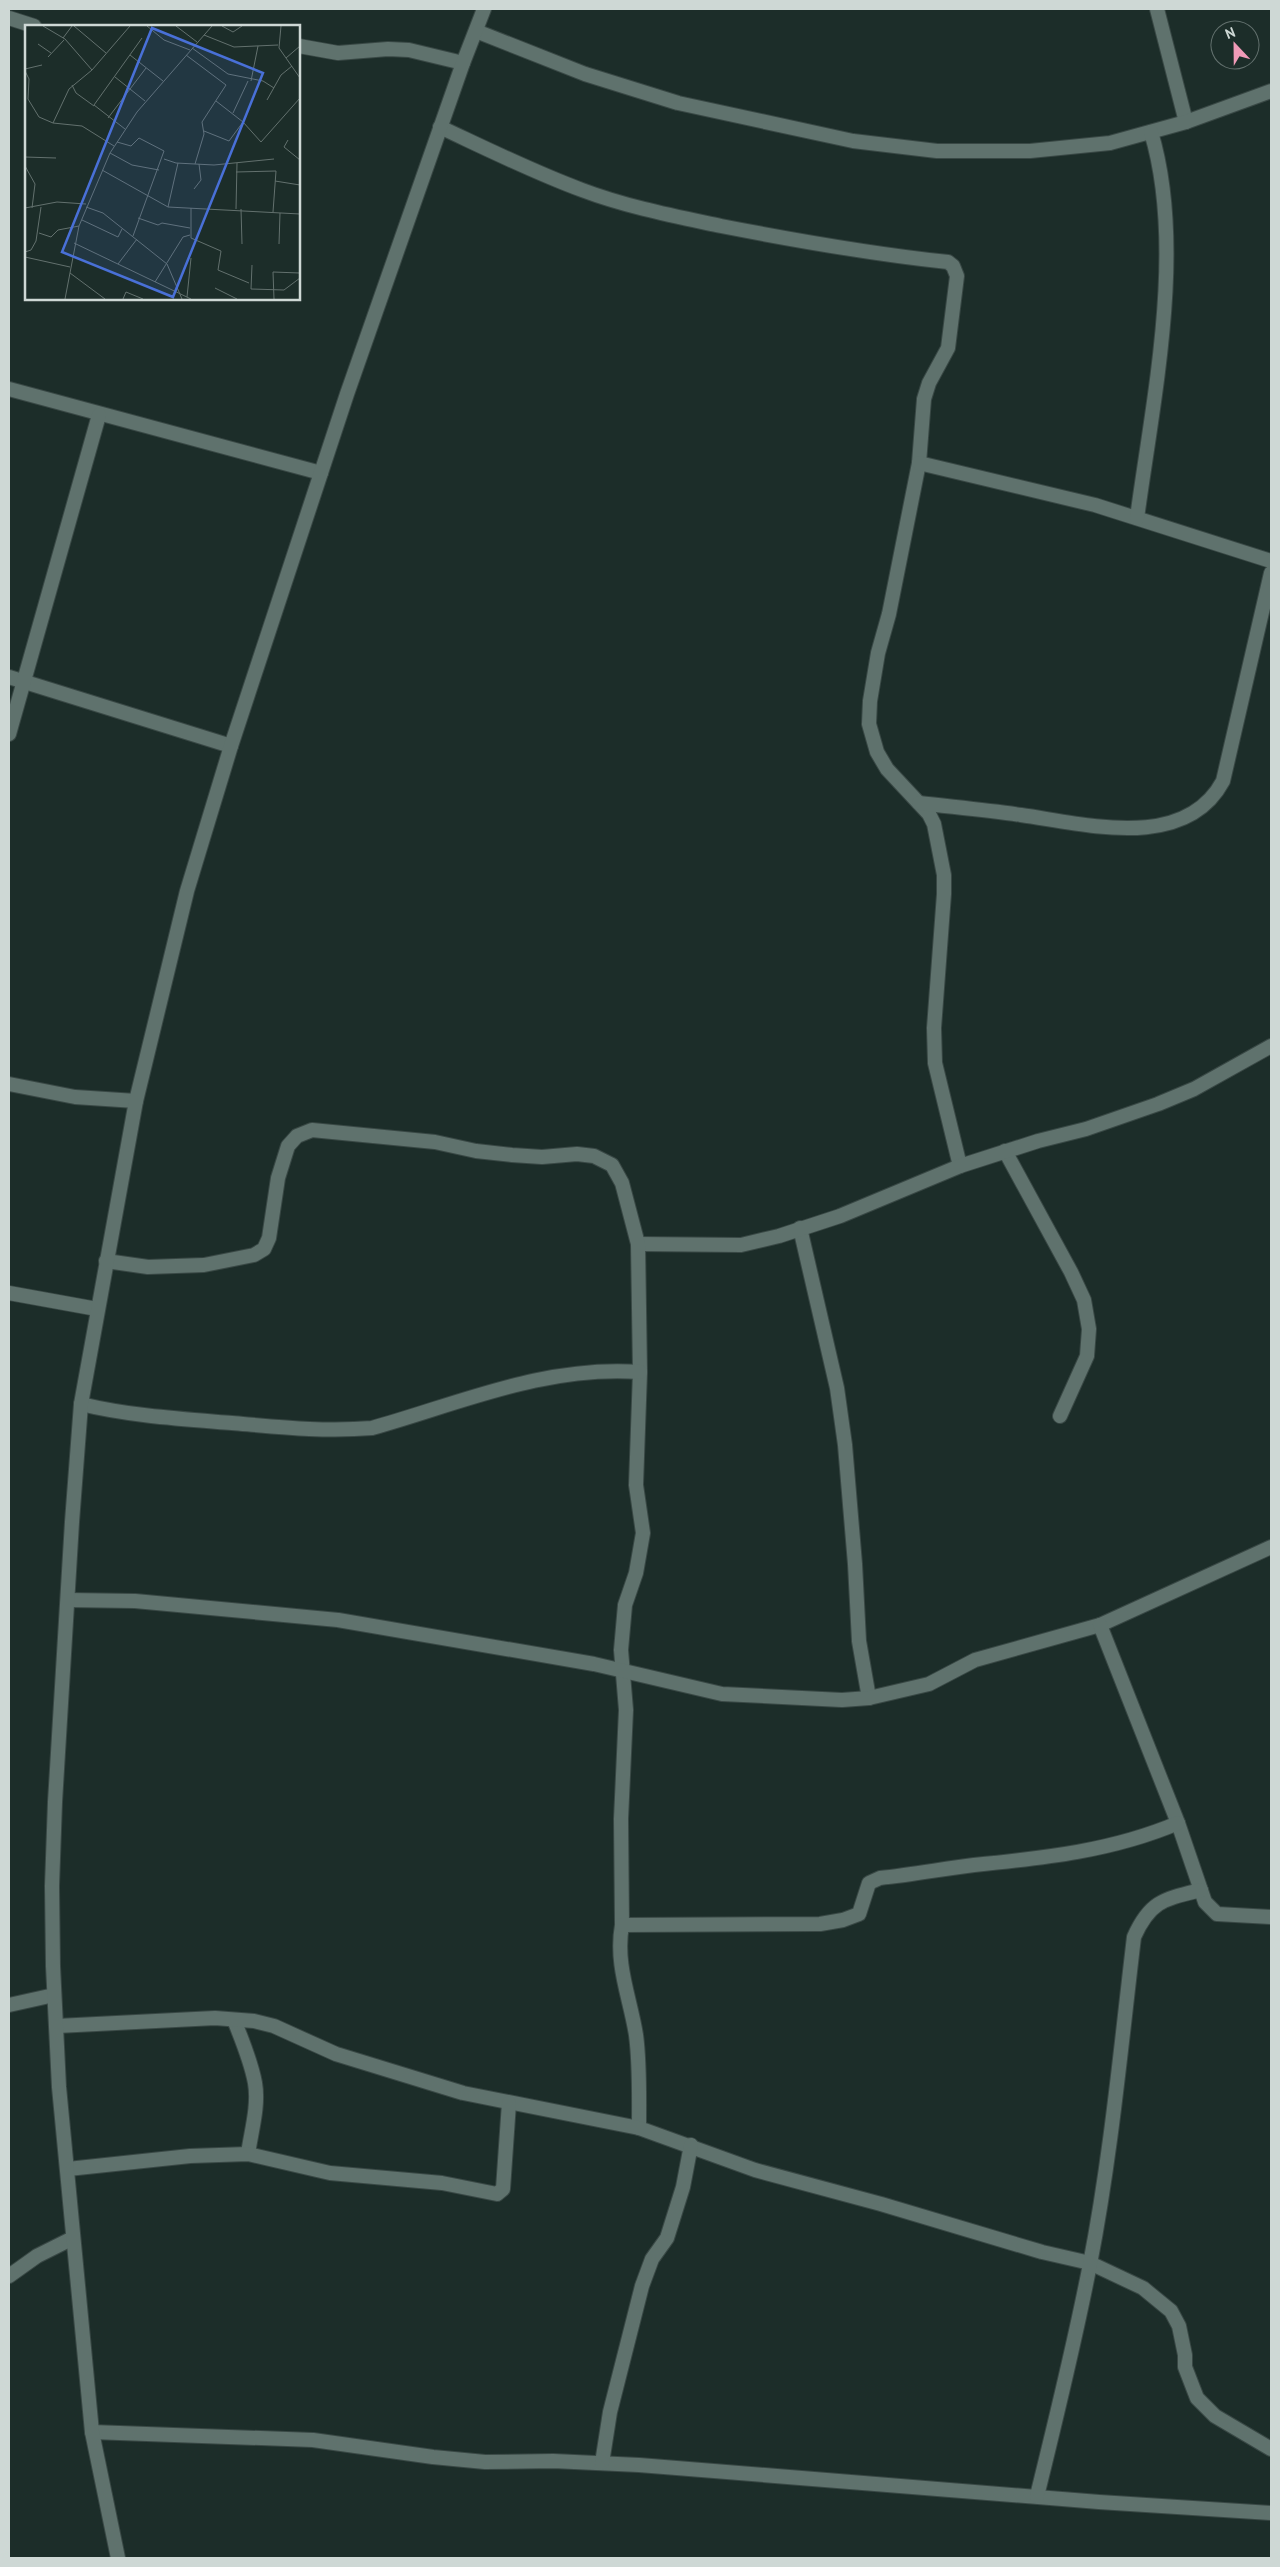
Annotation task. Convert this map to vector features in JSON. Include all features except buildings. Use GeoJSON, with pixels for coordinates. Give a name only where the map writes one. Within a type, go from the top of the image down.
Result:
{"type":"FeatureCollection","features":[{"type":"Feature","properties":{"kind":"street"},"geometry":{"type":"LineString","coordinates":[[118,2558],[92,2432],[73,2238],[54,1995],[52,1886],[81,1404],[136,1101],[187,891],[231,746],[321,473],[440,127],[484,9]]}},
{"type":"Feature","properties":{"kind":"street"},"geometry":{"type":"LineString","coordinates":[[1157,9],[1186,122]]}},
{"type":"Feature","properties":{"kind":"street"},"geometry":{"type":"LineString","coordinates":[[9,18],[31,25]]}},
{"type":"Feature","properties":{"kind":"street"},"geometry":{"type":"LineString","coordinates":[[476,31],[585,74],[678,103],[853,141],[937,151],[1030,151],[1110,143],[1186,122],[1271,91]]}},
{"type":"Feature","properties":{"kind":"street"},"geometry":{"type":"LineString","coordinates":[[300,46],[338,52],[388,49],[410,50],[463,63]]}},
{"type":"Feature","properties":{"kind":"street"},"geometry":{"type":"LineString","coordinates":[[440,127],[583,190],[662,213],[814,245],[948,262],[957,276],[948,348],[929,382],[924,399],[919,463],[889,614],[878,653],[870,700],[869,724],[877,752],[887,769],[919,803],[934,824],[944,875],[934,1046],[938,1084],[960,1166]]}},
{"type":"Feature","properties":{"kind":"street"},"geometry":{"type":"LineString","coordinates":[[1138,518],[1166,301],[1166,238],[1163,201],[1156,149],[1151,132]]}},
{"type":"Feature","properties":{"kind":"street"},"geometry":{"type":"LineString","coordinates":[[9,389],[99,415],[321,473]]}},
{"type":"Feature","properties":{"kind":"street"},"geometry":{"type":"LineString","coordinates":[[9,734],[16,679],[99,415]]}},
{"type":"Feature","properties":{"kind":"street"},"geometry":{"type":"LineString","coordinates":[[919,463],[1095,505],[1271,561]]}},
{"type":"Feature","properties":{"kind":"street"},"geometry":{"type":"LineString","coordinates":[[919,803],[1126,829],[1170,823],[1192,815],[1206,806],[1220,788],[1228,764],[1271,573]]}},
{"type":"Feature","properties":{"kind":"street"},"geometry":{"type":"LineString","coordinates":[[16,679],[231,746]]}},
{"type":"Feature","properties":{"kind":"street"},"geometry":{"type":"LineString","coordinates":[[638,1244],[741,1245],[840,1216],[960,1166],[1086,1129],[1158,1104],[1194,1089],[1271,1046]]}},
{"type":"Feature","properties":{"kind":"street"},"geometry":{"type":"LineString","coordinates":[[9,1084],[75,1097],[136,1101]]}},
{"type":"Feature","properties":{"kind":"street"},"geometry":{"type":"LineString","coordinates":[[106,1261],[148,1267],[204,1265],[254,1255],[264,1249],[268,1238],[278,1178],[288,1146],[297,1136],[312,1130],[435,1142],[476,1151],[512,1155],[542,1157],[577,1154],[594,1156],[612,1165],[622,1183],[638,1244],[640,1372],[636,1485],[643,1533],[636,1573],[625,1605],[620,1650],[623,1670],[626,1736],[621,1819],[622,1925],[619,1961],[636,2038],[639,2128]]}},
{"type":"Feature","properties":{"kind":"street"},"geometry":{"type":"LineString","coordinates":[[1004,1152],[1071,1272],[1084,1300],[1090,1329],[1087,1356],[1060,1416]]}},
{"type":"Feature","properties":{"kind":"street"},"geometry":{"type":"LineString","coordinates":[[800,1228],[837,1388],[855,1564],[859,1641],[869,1698]]}},
{"type":"Feature","properties":{"kind":"street"},"geometry":{"type":"LineString","coordinates":[[9,1293],[97,1309]]}},
{"type":"Feature","properties":{"kind":"street"},"geometry":{"type":"LineString","coordinates":[[81,1404],[102,1409],[185,1420],[305,1430],[347,1430],[372,1428],[515,1383],[573,1373],[640,1372]]}},
{"type":"Feature","properties":{"kind":"street"},"geometry":{"type":"LineString","coordinates":[[68,1600],[144,1601],[338,1620],[558,1656],[722,1694],[802,1700],[842,1700],[869,1698],[929,1684],[975,1660],[1100,1625],[1271,1548]]}},
{"type":"Feature","properties":{"kind":"street"},"geometry":{"type":"LineString","coordinates":[[1100,1625],[1178,1823],[1201,1890],[1210,1909],[1217,1914],[1271,1917]]}},
{"type":"Feature","properties":{"kind":"street"},"geometry":{"type":"LineString","coordinates":[[622,1925],[820,1924],[843,1920],[859,1914],[869,1883],[880,1878],[1025,1861],[1088,1851],[1149,1836],[1178,1823]]}},
{"type":"Feature","properties":{"kind":"street"},"geometry":{"type":"LineString","coordinates":[[1037,2496],[1090,2263],[1106,2165],[1134,1938],[1148,1910],[1158,1902],[1169,1897],[1201,1890]]}},
{"type":"Feature","properties":{"kind":"street"},"geometry":{"type":"LineString","coordinates":[[9,2005],[54,1995]]}},
{"type":"Feature","properties":{"kind":"street"},"geometry":{"type":"LineString","coordinates":[[57,2026],[215,2018],[254,2021],[274,2026],[336,2054],[463,2093],[639,2128],[691,2145],[755,2170],[881,2204],[1042,2252],[1090,2263],[1143,2288],[1171,2311],[1179,2326],[1185,2355],[1185,2367],[1197,2398],[1215,2416],[1271,2449]]}},
{"type":"Feature","properties":{"kind":"street"},"geometry":{"type":"LineString","coordinates":[[234,2020],[255,2084],[256,2100],[248,2154]]}},
{"type":"Feature","properties":{"kind":"street"},"geometry":{"type":"LineString","coordinates":[[68,2169],[190,2156],[248,2154],[330,2173],[442,2183],[498,2194],[503,2189],[509,2103]]}},
{"type":"Feature","properties":{"kind":"street"},"geometry":{"type":"LineString","coordinates":[[602,2463],[610,2412],[642,2286],[652,2259],[667,2238],[683,2187],[691,2145]]}},
{"type":"Feature","properties":{"kind":"street"},"geometry":{"type":"LineString","coordinates":[[9,2276],[37,2256],[73,2238]]}},
{"type":"Feature","properties":{"kind":"street"},"geometry":{"type":"LineString","coordinates":[[92,2432],[314,2440],[485,2462],[602,2463],[1099,2502],[1271,2513]]}}]}
